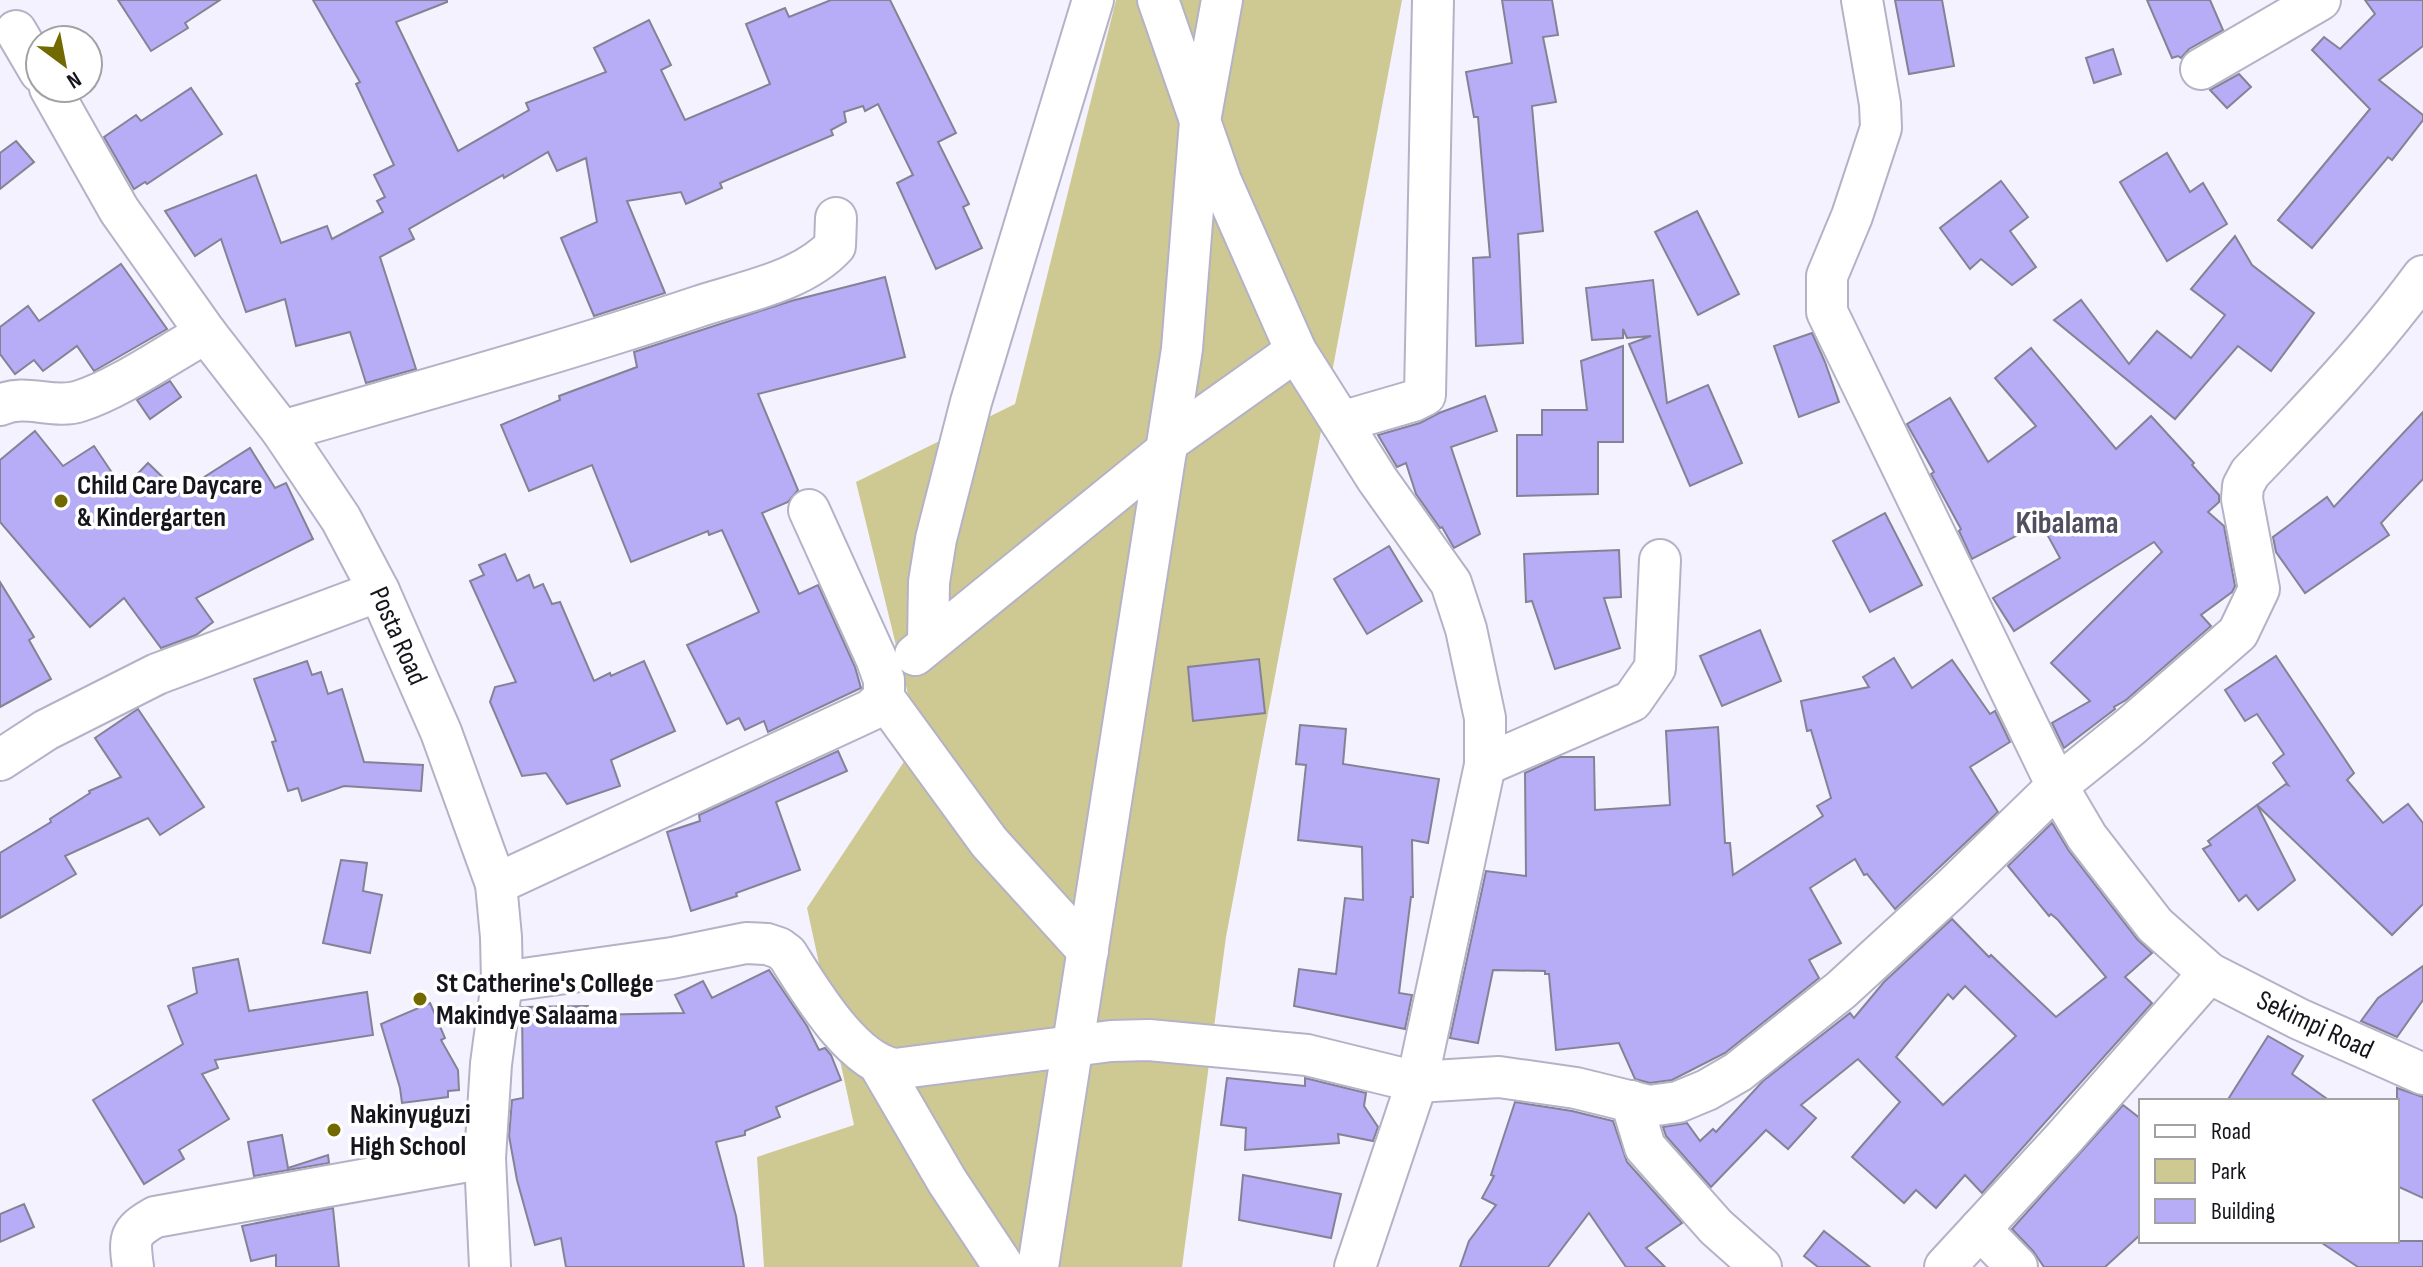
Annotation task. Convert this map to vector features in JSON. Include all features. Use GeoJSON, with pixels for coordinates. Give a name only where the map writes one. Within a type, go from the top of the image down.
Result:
{"type":"FeatureCollection","features":[{"type":"Feature","properties":{"kind":"street"},"geometry":{"type":"LineString","coordinates":[[928,644],[929,582],[967,417],[1093,0]]}},
{"type":"Feature","properties":{"kind":"street"},"geometry":{"type":"LineString","coordinates":[[1158,0],[1221,181],[1296,351],[1377,479],[1451,583],[1466,629],[1485,718],[1485,765],[1417,1082],[1355,1267]]}},
{"type":"Feature","properties":{"kind":"street"},"geometry":{"type":"LineString","coordinates":[[1038,1267],[1075,1047],[1182,349],[1200,121],[1222,0]]}},
{"type":"Feature","properties":{"kind":"street"},"geometry":{"type":"LineString","coordinates":[[1341,422],[1425,395],[1433,0]]}},
{"type":"Feature","properties":{"kind":"street","name":"Sekimpi Road"},"geometry":{"type":"LineString","coordinates":[[1862,0],[1880,104],[1881,128],[1852,216],[1827,276],[1827,312],[2057,786],[2087,837],[2155,925],[2209,973],[2299,1019],[2415,1059]]}},
{"type":"Feature","properties":{"kind":"street"},"geometry":{"type":"LineString","coordinates":[[2201,69],[2320,0]]}},
{"type":"Feature","properties":{"kind":"street"},"geometry":{"type":"LineString","coordinates":[[15,19],[24,38]]}},
{"type":"Feature","properties":{"kind":"street","name":"Posta Road"},"geometry":{"type":"LineString","coordinates":[[59,104],[119,210],[206,333],[282,431],[341,519],[379,591],[441,732],[496,884],[501,937],[502,982],[491,1064],[485,1158],[490,1267]]}},
{"type":"Feature","properties":{"kind":"street"},"geometry":{"type":"LineString","coordinates":[[282,431],[615,335],[786,277],[823,259],[835,246],[836,218]]}},
{"type":"Feature","properties":{"kind":"street"},"geometry":{"type":"LineString","coordinates":[[502,982],[672,958],[746,943],[767,944],[787,954],[825,1013],[868,1058],[880,1066],[895,1069],[1111,1041],[1149,1040],[1307,1055],[1417,1082],[1499,1077],[1576,1088],[1649,1106],[1678,1102],[1738,1072],[1841,990],[2057,786],[2238,633],[2259,589],[2242,499],[2243,486],[2250,473],[2319,402],[2399,309],[2423,276]]}},
{"type":"Feature","properties":{"kind":"street"},"geometry":{"type":"LineString","coordinates":[[0,405],[23,399],[43,403],[78,402],[206,333]]}},
{"type":"Feature","properties":{"kind":"street"},"geometry":{"type":"LineString","coordinates":[[496,884],[871,710],[884,689],[928,644],[1167,446],[1296,351]]}},
{"type":"Feature","properties":{"kind":"street"},"geometry":{"type":"LineString","coordinates":[[809,510],[884,689],[989,842],[1088,951]]}},
{"type":"Feature","properties":{"kind":"street"},"geometry":{"type":"LineString","coordinates":[[1485,765],[1632,701],[1655,668],[1660,560]]}},
{"type":"Feature","properties":{"kind":"street"},"geometry":{"type":"LineString","coordinates":[[0,760],[46,730],[157,674],[379,591]]}},
{"type":"Feature","properties":{"kind":"street"},"geometry":{"type":"LineString","coordinates":[[1945,1267],[2209,973]]}},
{"type":"Feature","properties":{"kind":"street"},"geometry":{"type":"LineString","coordinates":[[880,1066],[947,1181],[1004,1267]]}},
{"type":"Feature","properties":{"kind":"street"},"geometry":{"type":"LineString","coordinates":[[1631,1101],[1645,1147],[1716,1227],[1761,1267]]}},
{"type":"Feature","properties":{"kind":"street"},"geometry":{"type":"LineString","coordinates":[[133,1267],[129,1243],[135,1229],[155,1217],[485,1158]]}},
{"type":"Feature","properties":{"kind":"street"},"geometry":{"type":"LineString","coordinates":[[1980,1229],[2017,1267]]}},
{"type":"Feature","properties":{"kind":"green space"},"geometry":{"type":"Polygon","coordinates":[[[1116,0],[1402,0],[1226,937],[1182,1267],[764,1267],[757,1157],[854,1125],[807,908],[919,739],[856,482],[1015,404],[1116,0]]]}},
{"type":"Feature","properties":{"kind":"building"},"geometry":{"type":"Polygon","coordinates":[[[118,0],[220,0],[185,23],[188,28],[151,51],[118,0]]]}},
{"type":"Feature","properties":{"kind":"building"},"geometry":{"type":"Polygon","coordinates":[[[313,0],[447,0],[396,22],[458,151],[529,110],[526,103],[606,72],[594,48],[649,20],[671,65],[661,70],[685,120],[770,84],[746,24],[785,8],[789,17],[831,0],[890,0],[956,133],[938,142],[969,204],[963,207],[982,248],[936,269],[897,183],[913,175],[878,104],[865,111],[863,106],[844,112],[846,122],[831,130],[833,135],[720,183],[722,188],[686,204],[681,192],[627,201],[665,293],[594,316],[561,238],[597,222],[586,158],[557,171],[548,152],[409,229],[414,239],[380,257],[416,369],[366,383],[350,332],[296,346],[285,299],[246,312],[221,239],[195,256],[165,211],[256,175],[281,243],[327,226],[332,239],[383,212],[377,201],[385,197],[374,175],[394,165],[356,84],[360,82],[313,0]]]}},
{"type":"Feature","properties":{"kind":"building"},"geometry":{"type":"Polygon","coordinates":[[[1502,0],[1552,0],[1558,35],[1543,37],[1556,102],[1532,106],[1543,231],[1518,234],[1523,343],[1476,346],[1473,258],[1490,257],[1478,117],[1474,117],[1466,72],[1512,63],[1502,0]]]}},
{"type":"Feature","properties":{"kind":"building"},"geometry":{"type":"Polygon","coordinates":[[[1895,0],[1942,0],[1954,66],[1909,74],[1895,0]]]}},
{"type":"Feature","properties":{"kind":"building"},"geometry":{"type":"Polygon","coordinates":[[[2147,0],[2210,0],[2223,30],[2189,49],[2181,58],[2172,58],[2147,0]]]}},
{"type":"Feature","properties":{"kind":"building"},"geometry":{"type":"Polygon","coordinates":[[[2365,0],[2423,0],[2423,46],[2379,80],[2423,115],[2423,120],[2392,160],[2388,157],[2312,248],[2278,220],[2370,109],[2312,50],[2324,37],[2340,49],[2375,14],[2365,0]]]}},
{"type":"Feature","properties":{"kind":"building"},"geometry":{"type":"Polygon","coordinates":[[[2113,49],[2121,74],[2094,83],[2086,58],[2113,49]]]}},
{"type":"Feature","properties":{"kind":"building"},"geometry":{"type":"Polygon","coordinates":[[[2239,74],[2251,87],[2227,108],[2210,90],[2239,74]]]}},
{"type":"Feature","properties":{"kind":"building"},"geometry":{"type":"Polygon","coordinates":[[[191,88],[222,134],[147,184],[145,182],[134,189],[104,137],[136,115],[141,121],[191,88]]]}},
{"type":"Feature","properties":{"kind":"building"},"geometry":{"type":"Polygon","coordinates":[[[16,141],[34,162],[0,189],[0,153],[16,141]]]}},
{"type":"Feature","properties":{"kind":"building"},"geometry":{"type":"Polygon","coordinates":[[[2167,153],[2190,192],[2203,183],[2227,224],[2167,261],[2120,182],[2167,153]]]}},
{"type":"Feature","properties":{"kind":"building"},"geometry":{"type":"Polygon","coordinates":[[[2001,181],[2028,217],[2010,231],[2036,267],[2012,285],[1981,259],[1970,269],[1940,228],[2001,181]]]}},
{"type":"Feature","properties":{"kind":"building"},"geometry":{"type":"Polygon","coordinates":[[[1697,211],[1739,294],[1698,315],[1655,232],[1697,211]]]}},
{"type":"Feature","properties":{"kind":"building"},"geometry":{"type":"Polygon","coordinates":[[[2235,236],[2252,265],[2314,313],[2271,371],[2238,346],[2175,419],[2054,320],[2081,300],[2129,364],[2157,331],[2191,358],[2225,315],[2191,289],[2235,236]]]}},
{"type":"Feature","properties":{"kind":"building"},"geometry":{"type":"Polygon","coordinates":[[[121,264],[167,329],[94,371],[77,346],[43,371],[34,360],[15,374],[0,354],[0,327],[28,306],[39,321],[121,264]]]}},
{"type":"Feature","properties":{"kind":"building"},"geometry":{"type":"Polygon","coordinates":[[[885,277],[905,357],[758,394],[798,490],[788,502],[762,513],[799,594],[818,585],[855,667],[861,688],[768,732],[764,721],[745,730],[739,718],[727,724],[687,645],[759,612],[722,530],[709,535],[708,531],[631,562],[592,465],[529,491],[501,425],[560,400],[559,396],[637,367],[634,352],[791,301],[885,277]]]}},
{"type":"Feature","properties":{"kind":"building"},"geometry":{"type":"Polygon","coordinates":[[[1653,280],[1667,403],[1708,385],[1742,463],[1690,486],[1629,344],[1651,336],[1627,338],[1623,329],[1623,338],[1592,340],[1586,288],[1653,280]]]}},
{"type":"Feature","properties":{"kind":"building"},"geometry":{"type":"Polygon","coordinates":[[[1812,333],[1839,402],[1799,417],[1774,346],[1812,333]]]}},
{"type":"Feature","properties":{"kind":"building"},"geometry":{"type":"Polygon","coordinates":[[[1623,346],[1623,442],[1598,442],[1598,494],[1517,496],[1517,435],[1542,435],[1542,410],[1587,410],[1581,361],[1623,346]]]}},
{"type":"Feature","properties":{"kind":"building"},"geometry":{"type":"Polygon","coordinates":[[[2031,348],[2116,449],[2151,416],[2194,463],[2192,465],[2219,495],[2219,502],[2208,512],[2224,526],[2235,586],[2232,592],[2201,615],[2211,626],[2126,700],[2064,748],[2052,723],[2090,701],[2051,663],[2162,552],[2154,542],[2014,631],[1993,598],[2060,558],[2041,523],[1972,559],[1959,531],[1961,529],[1931,474],[1934,472],[1907,424],[1950,398],[1988,462],[2036,426],[1995,378],[2031,348]]]}},
{"type":"Feature","properties":{"kind":"building"},"geometry":{"type":"Polygon","coordinates":[[[170,381],[181,397],[150,419],[137,400],[170,381]]]}},
{"type":"Feature","properties":{"kind":"building"},"geometry":{"type":"Polygon","coordinates":[[[1485,396],[1497,431],[1451,447],[1480,534],[1454,548],[1416,494],[1406,463],[1397,467],[1378,435],[1420,423],[1485,396]]]}},
{"type":"Feature","properties":{"kind":"building"},"geometry":{"type":"Polygon","coordinates":[[[2423,412],[2423,479],[2381,523],[2389,535],[2305,593],[2276,552],[2273,537],[2327,497],[2334,507],[2423,412]]]}},
{"type":"Feature","properties":{"kind":"building"},"geometry":{"type":"Polygon","coordinates":[[[35,431],[63,466],[94,446],[123,489],[148,463],[179,493],[250,448],[275,488],[286,483],[313,539],[196,598],[213,622],[196,635],[161,648],[124,598],[90,627],[0,522],[0,460],[35,431]]]}},
{"type":"Feature","properties":{"kind":"building"},"geometry":{"type":"Polygon","coordinates":[[[1885,513],[1922,585],[1870,612],[1833,541],[1885,513]]]}},
{"type":"Feature","properties":{"kind":"building"},"geometry":{"type":"Polygon","coordinates":[[[1389,546],[1422,601],[1367,634],[1334,579],[1389,546]]]}},
{"type":"Feature","properties":{"kind":"building"},"geometry":{"type":"Polygon","coordinates":[[[1619,550],[1621,597],[1604,598],[1620,648],[1555,669],[1532,601],[1526,602],[1524,554],[1619,550]]]}},
{"type":"Feature","properties":{"kind":"building"},"geometry":{"type":"Polygon","coordinates":[[[505,554],[517,581],[529,575],[534,588],[543,584],[552,604],[560,602],[594,681],[644,661],[675,731],[611,760],[620,786],[567,804],[546,773],[522,776],[490,702],[495,687],[516,682],[470,581],[484,575],[479,565],[505,554]]]}},
{"type":"Feature","properties":{"kind":"building"},"geometry":{"type":"Polygon","coordinates":[[[0,582],[34,637],[29,640],[51,679],[0,707],[0,582]]]}},
{"type":"Feature","properties":{"kind":"building"},"geometry":{"type":"Polygon","coordinates":[[[1760,630],[1781,681],[1722,706],[1700,656],[1760,630]]]}},
{"type":"Feature","properties":{"kind":"building"},"geometry":{"type":"Polygon","coordinates":[[[2276,656],[2354,773],[2347,780],[2383,823],[2408,804],[2423,823],[2423,904],[2392,935],[2257,805],[2288,785],[2273,763],[2284,754],[2257,714],[2245,721],[2225,690],[2276,656]]]}},
{"type":"Feature","properties":{"kind":"building"},"geometry":{"type":"Polygon","coordinates":[[[1894,658],[1912,688],[1952,660],[1990,714],[1995,711],[2010,742],[1970,767],[1998,812],[1895,909],[1867,874],[1864,875],[1855,859],[1810,888],[1841,943],[1809,960],[1819,978],[1725,1053],[1672,1080],[1650,1083],[1635,1079],[1619,1043],[1556,1050],[1549,974],[1545,971],[1493,970],[1478,1043],[1450,1038],[1486,871],[1526,876],[1525,773],[1560,757],[1594,757],[1595,810],[1670,805],[1666,731],[1718,727],[1725,843],[1730,843],[1733,875],[1823,816],[1817,806],[1831,798],[1811,730],[1807,731],[1801,701],[1869,687],[1863,677],[1894,658]]]}},
{"type":"Feature","properties":{"kind":"building"},"geometry":{"type":"Polygon","coordinates":[[[1259,659],[1265,713],[1193,721],[1188,667],[1259,659]]]}},
{"type":"Feature","properties":{"kind":"building"},"geometry":{"type":"Polygon","coordinates":[[[307,661],[312,675],[321,672],[328,694],[342,689],[364,762],[423,765],[421,791],[344,786],[302,801],[298,788],[288,791],[272,742],[276,741],[254,679],[307,661]]]}},
{"type":"Feature","properties":{"kind":"building"},"geometry":{"type":"Polygon","coordinates":[[[138,709],[204,807],[160,835],[148,818],[65,856],[76,874],[0,918],[0,853],[51,822],[50,819],[89,791],[121,777],[95,738],[138,709]]]}},
{"type":"Feature","properties":{"kind":"building"},"geometry":{"type":"Polygon","coordinates":[[[1300,725],[1346,729],[1343,764],[1439,779],[1428,843],[1412,840],[1413,897],[1399,993],[1412,995],[1405,1029],[1294,1006],[1299,969],[1336,974],[1345,898],[1363,900],[1362,847],[1298,840],[1306,765],[1296,764],[1300,725]]]}},
{"type":"Feature","properties":{"kind":"building"},"geometry":{"type":"Polygon","coordinates":[[[838,751],[847,771],[776,802],[800,870],[691,911],[667,832],[700,821],[699,815],[838,751]]]}},
{"type":"Feature","properties":{"kind":"building"},"geometry":{"type":"Polygon","coordinates":[[[2257,805],[2295,880],[2258,910],[2246,895],[2239,901],[2203,849],[2211,845],[2208,841],[2257,805]]]}},
{"type":"Feature","properties":{"kind":"building"},"geometry":{"type":"Polygon","coordinates":[[[2052,823],[2069,851],[2137,939],[2152,953],[2125,977],[2152,1003],[1982,1193],[1965,1175],[1936,1208],[1916,1190],[1904,1203],[1852,1157],[1900,1102],[1858,1059],[1801,1105],[1816,1118],[1788,1149],[1766,1130],[1711,1187],[1666,1136],[1663,1127],[1687,1123],[1700,1141],[1713,1129],[1716,1132],[1763,1081],[1850,1013],[1854,1018],[1884,982],[1952,919],[2056,1017],[2106,977],[2008,866],[2052,823]],[[1965,986],[1953,999],[1948,994],[1896,1057],[1943,1105],[2016,1036],[1965,986]]]}},
{"type":"Feature","properties":{"kind":"building"},"geometry":{"type":"Polygon","coordinates":[[[341,860],[367,863],[363,891],[382,895],[370,953],[323,943],[341,860]]]}},
{"type":"Feature","properties":{"kind":"building"},"geometry":{"type":"Polygon","coordinates":[[[238,959],[249,1011],[367,992],[373,1035],[215,1060],[218,1068],[202,1074],[229,1119],[179,1150],[184,1159],[144,1184],[93,1100],[183,1044],[168,1006],[197,993],[193,968],[238,959]]]}},
{"type":"Feature","properties":{"kind":"building"},"geometry":{"type":"Polygon","coordinates":[[[2423,966],[2423,1000],[2397,1037],[2361,1021],[2378,998],[2423,966]]]}},
{"type":"Feature","properties":{"kind":"building"},"geometry":{"type":"Polygon","coordinates":[[[769,970],[807,1026],[819,1050],[825,1048],[831,1055],[841,1080],[776,1107],[780,1117],[745,1131],[745,1135],[716,1142],[736,1216],[744,1267],[566,1267],[561,1238],[535,1245],[517,1180],[509,1136],[512,1100],[523,1098],[522,1007],[588,1006],[588,1015],[684,1013],[675,995],[703,981],[712,998],[769,970]]]}},
{"type":"Feature","properties":{"kind":"building"},"geometry":{"type":"Polygon","coordinates":[[[430,1003],[445,1038],[441,1040],[458,1070],[459,1090],[448,1091],[448,1097],[402,1103],[381,1024],[430,1003]]]}},
{"type":"Feature","properties":{"kind":"building"},"geometry":{"type":"Polygon","coordinates":[[[2268,1036],[2303,1056],[2292,1074],[2327,1099],[2228,1099],[2268,1036]]]}},
{"type":"Feature","properties":{"kind":"building"},"geometry":{"type":"Polygon","coordinates":[[[1227,1078],[1305,1086],[1305,1078],[1366,1093],[1364,1106],[1378,1127],[1373,1141],[1338,1134],[1339,1143],[1245,1150],[1246,1128],[1221,1125],[1227,1078]]]}},
{"type":"Feature","properties":{"kind":"building"},"geometry":{"type":"Polygon","coordinates":[[[2397,1088],[2423,1097],[2423,1198],[2399,1187],[2397,1088]]]}},
{"type":"Feature","properties":{"kind":"building"},"geometry":{"type":"Polygon","coordinates":[[[1515,1102],[1613,1121],[1627,1162],[1682,1223],[1646,1248],[1665,1267],[1626,1267],[1589,1213],[1548,1267],[1460,1267],[1469,1241],[1496,1205],[1482,1198],[1494,1176],[1491,1175],[1515,1102]]]}},
{"type":"Feature","properties":{"kind":"building"},"geometry":{"type":"Polygon","coordinates":[[[2123,1105],[2139,1117],[2139,1236],[2105,1267],[2044,1267],[2012,1229],[2123,1105]]]}},
{"type":"Feature","properties":{"kind":"building"},"geometry":{"type":"Polygon","coordinates":[[[282,1135],[288,1168],[328,1155],[329,1163],[254,1176],[248,1142],[282,1135]]]}},
{"type":"Feature","properties":{"kind":"building"},"geometry":{"type":"Polygon","coordinates":[[[1243,1175],[1341,1194],[1331,1238],[1239,1220],[1243,1175]]]}},
{"type":"Feature","properties":{"kind":"building"},"geometry":{"type":"Polygon","coordinates":[[[24,1204],[34,1227],[0,1242],[0,1214],[24,1204]]]}},
{"type":"Feature","properties":{"kind":"building"},"geometry":{"type":"Polygon","coordinates":[[[333,1208],[339,1267],[276,1267],[276,1255],[251,1261],[242,1226],[333,1208]]]}},
{"type":"Feature","properties":{"kind":"building"},"geometry":{"type":"Polygon","coordinates":[[[1824,1231],[1870,1267],[1818,1267],[1804,1256],[1824,1231]]]}},
{"type":"Feature","properties":{"kind":"building"},"geometry":{"type":"Polygon","coordinates":[[[2423,1241],[2423,1267],[2358,1267],[2322,1243],[2423,1241]]]}},
{"type":"Feature","properties":{"kind":"place","name":"Child Care Daycare & Kindergarten"},"geometry":{"type":"Point","coordinates":[61,501]}},
{"type":"Feature","properties":{"kind":"place","name":"St Catherine's College Makindye Salaama"},"geometry":{"type":"Point","coordinates":[420,999]}},
{"type":"Feature","properties":{"kind":"place","name":"Nakinyuguzi High School"},"geometry":{"type":"Point","coordinates":[334,1130]}},
{"type":"Feature","properties":{"kind":"district","name":"Kibalama"},"geometry":{"type":"Point","coordinates":[2067,523]}}]}
